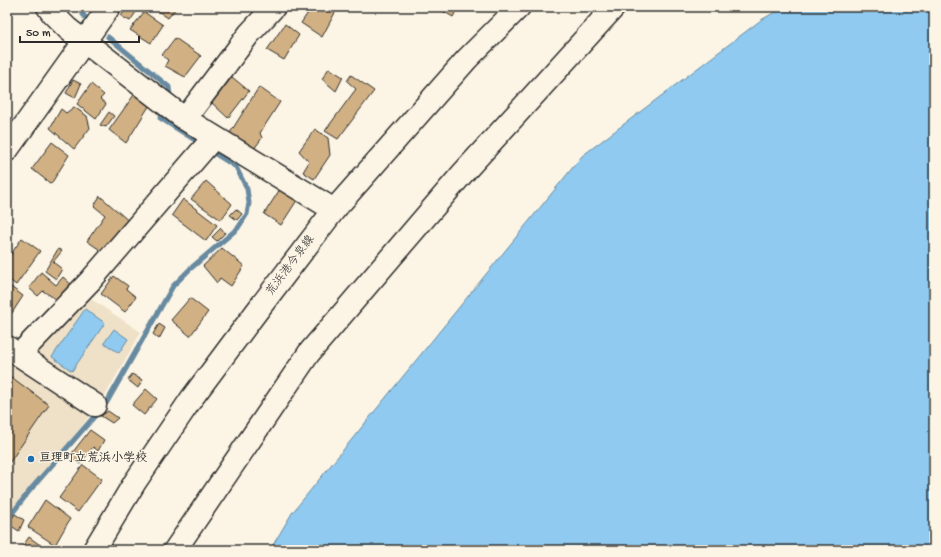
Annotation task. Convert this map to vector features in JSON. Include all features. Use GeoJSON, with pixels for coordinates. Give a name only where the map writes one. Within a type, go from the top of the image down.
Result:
{"type":"FeatureCollection","features":[{"type":"Feature","properties":{"kind":"street"},"geometry":{"type":"LineString","coordinates":[[48,7],[68,29],[185,119],[209,143],[334,210]]}},
{"type":"Feature","properties":{"kind":"street"},"geometry":{"type":"LineString","coordinates":[[7,150],[109,7]]}},
{"type":"Feature","properties":{"kind":"street"},"geometry":{"type":"LineString","coordinates":[[185,119],[249,34],[274,7]]}},
{"type":"Feature","properties":{"kind":"street","name":"荒浜港今泉線"},"geometry":{"type":"LineString","coordinates":[[94,550],[135,482],[192,398],[334,210],[467,59],[519,7]]}},
{"type":"Feature","properties":{"kind":"street"},"geometry":{"type":"LineString","coordinates":[[175,550],[309,352],[463,173],[614,7]]}},
{"type":"Feature","properties":{"kind":"street"},"geometry":{"type":"LineString","coordinates":[[94,405],[13,351],[92,280],[209,143]]}},
{"type":"Feature","properties":{"kind":"shaded area","name":"亘理町立荒浜小学校"},"geometry":{"type":"Polygon","coordinates":[[[88,297],[141,332],[102,401],[7,518],[7,342],[31,354],[88,297]]]}},
{"type":"Feature","properties":{"kind":"water"},"geometry":{"type":"Polygon","coordinates":[[[784,7],[934,7],[934,550],[270,550],[292,513],[582,156],[761,20],[784,7]]]}},
{"type":"Feature","properties":{"kind":"water"},"geometry":{"type":"Polygon","coordinates":[[[85,309],[105,323],[72,371],[52,357],[85,309]]]}},
{"type":"Feature","properties":{"kind":"water"},"geometry":{"type":"Polygon","coordinates":[[[114,329],[128,339],[119,353],[104,343],[114,329]]]}},
{"type":"Feature","properties":{"kind":"building"},"geometry":{"type":"Polygon","coordinates":[[[127,7],[135,7],[138,9],[130,21],[121,16],[127,7]]]}},
{"type":"Feature","properties":{"kind":"building"},"geometry":{"type":"Polygon","coordinates":[[[152,7],[177,7],[168,18],[152,7]]]}},
{"type":"Feature","properties":{"kind":"building"},"geometry":{"type":"Polygon","coordinates":[[[312,7],[338,7],[322,37],[301,23],[312,7]]]}},
{"type":"Feature","properties":{"kind":"building"},"geometry":{"type":"Polygon","coordinates":[[[436,7],[458,7],[453,17],[436,7]]]}},
{"type":"Feature","properties":{"kind":"building"},"geometry":{"type":"Polygon","coordinates":[[[144,12],[163,25],[151,43],[130,30],[144,12]]]}},
{"type":"Feature","properties":{"kind":"building"},"geometry":{"type":"Polygon","coordinates":[[[285,24],[299,35],[284,60],[267,50],[285,24]]]}},
{"type":"Feature","properties":{"kind":"building"},"geometry":{"type":"Polygon","coordinates":[[[175,38],[201,56],[185,77],[165,66],[168,60],[162,55],[175,38]]]}},
{"type":"Feature","properties":{"kind":"building"},"geometry":{"type":"Polygon","coordinates":[[[329,68],[343,77],[336,91],[322,79],[329,68]]]}},
{"type":"Feature","properties":{"kind":"building"},"geometry":{"type":"Polygon","coordinates":[[[351,75],[374,91],[338,139],[325,131],[356,89],[347,81],[351,75]]]}},
{"type":"Feature","properties":{"kind":"building"},"geometry":{"type":"Polygon","coordinates":[[[232,77],[249,91],[228,118],[212,103],[232,77]]]}},
{"type":"Feature","properties":{"kind":"building"},"geometry":{"type":"Polygon","coordinates":[[[73,80],[81,84],[75,98],[66,93],[73,80]]]}},
{"type":"Feature","properties":{"kind":"building"},"geometry":{"type":"Polygon","coordinates":[[[91,84],[104,95],[100,99],[106,104],[96,119],[77,104],[91,84]]]}},
{"type":"Feature","properties":{"kind":"building"},"geometry":{"type":"Polygon","coordinates":[[[259,87],[280,102],[260,133],[262,138],[254,149],[230,133],[259,87]]]}},
{"type":"Feature","properties":{"kind":"building"},"geometry":{"type":"Polygon","coordinates":[[[136,92],[151,103],[126,143],[109,130],[136,92]]]}},
{"type":"Feature","properties":{"kind":"building"},"geometry":{"type":"Polygon","coordinates":[[[74,107],[87,116],[90,128],[74,149],[50,128],[61,109],[66,113],[74,107]]]}},
{"type":"Feature","properties":{"kind":"building"},"geometry":{"type":"Polygon","coordinates":[[[109,112],[114,116],[106,127],[100,125],[109,112]]]}},
{"type":"Feature","properties":{"kind":"building"},"geometry":{"type":"Polygon","coordinates":[[[315,129],[328,138],[330,155],[314,179],[303,172],[309,162],[299,151],[315,129]]]}},
{"type":"Feature","properties":{"kind":"building"},"geometry":{"type":"Polygon","coordinates":[[[52,142],[69,155],[51,184],[32,169],[52,142]]]}},
{"type":"Feature","properties":{"kind":"building"},"geometry":{"type":"Polygon","coordinates":[[[206,181],[232,204],[221,220],[191,199],[206,181]]]}},
{"type":"Feature","properties":{"kind":"building"},"geometry":{"type":"Polygon","coordinates":[[[284,183],[301,194],[281,225],[264,214],[284,183]]]}},
{"type":"Feature","properties":{"kind":"building"},"geometry":{"type":"Polygon","coordinates":[[[100,196],[131,223],[106,254],[87,241],[105,215],[94,206],[100,196]]]}},
{"type":"Feature","properties":{"kind":"building"},"geometry":{"type":"Polygon","coordinates":[[[183,199],[217,225],[206,241],[172,215],[183,199]]]}},
{"type":"Feature","properties":{"kind":"building"},"geometry":{"type":"Polygon","coordinates":[[[236,209],[242,214],[237,220],[230,215],[236,209]]]}},
{"type":"Feature","properties":{"kind":"building"},"geometry":{"type":"Polygon","coordinates":[[[221,228],[225,233],[217,241],[212,237],[221,228]]]}},
{"type":"Feature","properties":{"kind":"building"},"geometry":{"type":"Polygon","coordinates":[[[22,238],[40,251],[16,285],[7,278],[7,260],[22,238]]]}},
{"type":"Feature","properties":{"kind":"building"},"geometry":{"type":"Polygon","coordinates":[[[222,248],[244,266],[231,286],[220,278],[217,283],[203,266],[222,248]]]}},
{"type":"Feature","properties":{"kind":"building"},"geometry":{"type":"Polygon","coordinates":[[[58,249],[62,251],[53,262],[62,269],[56,279],[45,271],[58,249]]]}},
{"type":"Feature","properties":{"kind":"building"},"geometry":{"type":"Polygon","coordinates":[[[41,272],[56,285],[63,277],[74,287],[62,303],[43,291],[38,296],[29,288],[41,272]]]}},
{"type":"Feature","properties":{"kind":"building"},"geometry":{"type":"Polygon","coordinates":[[[114,276],[128,286],[126,289],[136,297],[125,312],[101,294],[114,276]]]}},
{"type":"Feature","properties":{"kind":"building"},"geometry":{"type":"Polygon","coordinates":[[[7,284],[23,296],[12,313],[7,309],[7,284]]]}},
{"type":"Feature","properties":{"kind":"building"},"geometry":{"type":"Polygon","coordinates":[[[190,298],[208,312],[190,336],[171,320],[190,298]]]}},
{"type":"Feature","properties":{"kind":"building"},"geometry":{"type":"Polygon","coordinates":[[[159,324],[165,328],[159,339],[153,334],[159,324]]]}},
{"type":"Feature","properties":{"kind":"building"},"geometry":{"type":"Polygon","coordinates":[[[132,374],[142,380],[138,388],[128,380],[132,374]]]}},
{"type":"Feature","properties":{"kind":"building"},"geometry":{"type":"Polygon","coordinates":[[[10,376],[49,405],[7,466],[7,380],[10,376]]]}},
{"type":"Feature","properties":{"kind":"building"},"geometry":{"type":"Polygon","coordinates":[[[146,389],[157,399],[144,415],[132,405],[146,389]]]}},
{"type":"Feature","properties":{"kind":"building"},"geometry":{"type":"Polygon","coordinates":[[[108,411],[118,418],[112,423],[101,416],[108,411]]]}},
{"type":"Feature","properties":{"kind":"building"},"geometry":{"type":"Polygon","coordinates":[[[90,430],[104,440],[98,451],[93,447],[80,464],[69,457],[90,430]]]}},
{"type":"Feature","properties":{"kind":"building"},"geometry":{"type":"Polygon","coordinates":[[[83,465],[102,479],[78,512],[59,498],[83,465]]]}},
{"type":"Feature","properties":{"kind":"building"},"geometry":{"type":"Polygon","coordinates":[[[45,500],[70,519],[55,545],[28,527],[45,500]]]}},
{"type":"Feature","properties":{"kind":"building"},"geometry":{"type":"Polygon","coordinates":[[[15,514],[24,520],[19,531],[8,524],[15,514]]]}},
{"type":"Feature","properties":{"kind":"building"},"geometry":{"type":"Polygon","coordinates":[[[29,537],[47,550],[20,550],[29,537]]]}},
{"type":"Feature","properties":{"kind":"waterway"},"geometry":{"type":"LineString","coordinates":[[79,7],[85,17]]}},
{"type":"Feature","properties":{"kind":"waterway"},"geometry":{"type":"LineString","coordinates":[[108,37],[169,87],[170,96]]}},
{"type":"Feature","properties":{"kind":"waterway"},"geometry":{"type":"LineString","coordinates":[[163,112],[160,118],[201,144]]}},
{"type":"Feature","properties":{"kind":"waterway"},"geometry":{"type":"LineString","coordinates":[[7,520],[31,489],[107,402],[173,286],[190,269],[238,228],[247,214],[249,203],[247,189],[236,167],[209,150]]}},
{"type":"Feature","properties":{"kind":"place","name":"亘理町立荒浜小学校"},"geometry":{"type":"Point","coordinates":[31,459]}}]}
